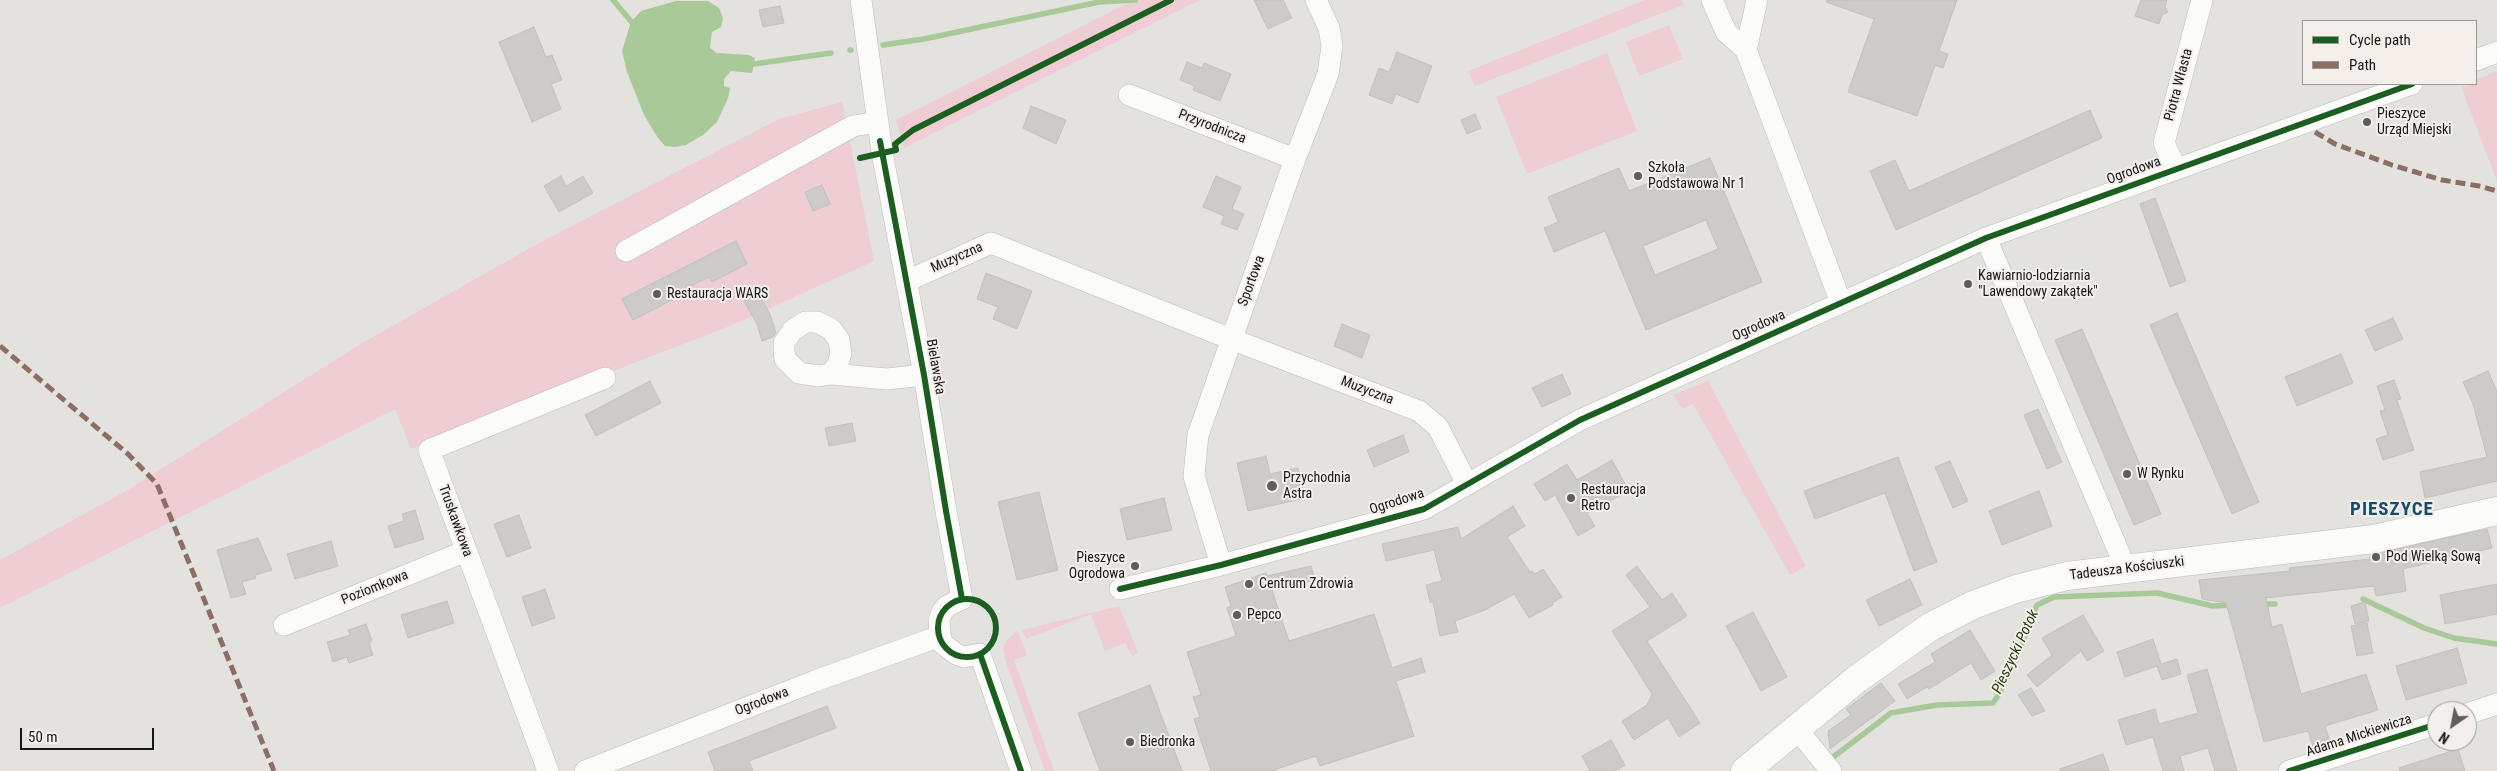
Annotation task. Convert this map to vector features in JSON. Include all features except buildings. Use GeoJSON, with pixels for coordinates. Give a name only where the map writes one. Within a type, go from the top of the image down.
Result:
{"type":"FeatureCollection","features":[{"type":"Feature","properties":{"kind":"main road","name":"Tadeusza Kościuszki"},"geometry":{"type":"LineString","coordinates":[[1745,771],[1805,738],[1885,658],[1930,627],[1972,605],[2016,589],[2059,578],[2374,539],[2497,511]]}},
{"type":"Feature","properties":{"kind":"street","name":"Bielawska"},"geometry":{"type":"LineString","coordinates":[[861,0],[878,122],[962,599],[947,606],[942,612],[939,620],[940,636]]}},
{"type":"Feature","properties":{"kind":"street","name":"Sportowa"},"geometry":{"type":"LineString","coordinates":[[1221,565],[1194,476],[1198,435],[1295,159],[1328,74],[1332,46],[1329,28],[1316,0]]}},
{"type":"Feature","properties":{"kind":"street"},"geometry":{"type":"LineString","coordinates":[[1712,0],[1726,32],[1746,50],[1841,304]]}},
{"type":"Feature","properties":{"kind":"street"},"geometry":{"type":"LineString","coordinates":[[1746,50],[1757,0]]}},
{"type":"Feature","properties":{"kind":"street","name":"Piotra Własta"},"geometry":{"type":"LineString","coordinates":[[2176,169],[2164,143],[2202,0]]}},
{"type":"Feature","properties":{"kind":"street"},"geometry":{"type":"LineString","coordinates":[[2477,60],[2497,52]]}},
{"type":"Feature","properties":{"kind":"street","name":"Ogrodowa"},"geometry":{"type":"LineString","coordinates":[[1120,589],[1221,565],[1424,509],[1580,420],[1986,238],[2409,85]]}},
{"type":"Feature","properties":{"kind":"street","name":"Przyrodnicza"},"geometry":{"type":"LineString","coordinates":[[1129,95],[1295,159]]}},
{"type":"Feature","properties":{"kind":"street"},"geometry":{"type":"LineString","coordinates":[[626,251],[854,126],[878,122]]}},
{"type":"Feature","properties":{"kind":"street"},"geometry":{"type":"LineString","coordinates":[[1986,238],[2126,569]]}},
{"type":"Feature","properties":{"kind":"street","name":"Muzyczna"},"geometry":{"type":"LineString","coordinates":[[907,281],[991,243],[1231,339],[1419,411],[1438,427],[1467,484]]}},
{"type":"Feature","properties":{"kind":"street"},"geometry":{"type":"LineString","coordinates":[[831,374],[888,380],[924,375]]}},
{"type":"Feature","properties":{"kind":"street","name":"Truskawkowa"},"geometry":{"type":"LineString","coordinates":[[548,771],[429,450],[605,378]]}},
{"type":"Feature","properties":{"kind":"street","name":"Poziomkowa"},"geometry":{"type":"LineString","coordinates":[[284,625],[466,551]]}},
{"type":"Feature","properties":{"kind":"street"},"geometry":{"type":"LineString","coordinates":[[940,636],[949,650],[956,654],[964,657],[980,654],[1020,766]]}},
{"type":"Feature","properties":{"kind":"street","name":"Ogrodowa"},"geometry":{"type":"LineString","coordinates":[[585,771],[815,681],[940,636]]}},
{"type":"Feature","properties":{"kind":"street"},"geometry":{"type":"LineString","coordinates":[[2477,711],[2497,704]]}},
{"type":"Feature","properties":{"kind":"street","name":"Adama Mickiewicza"},"geometry":{"type":"LineString","coordinates":[[2289,771],[2337,765],[2427,728]]}},
{"type":"Feature","properties":{"kind":"street"},"geometry":{"type":"LineString","coordinates":[[1805,738],[1831,771]]}},
{"type":"Feature","properties":{"kind":"shaded area"},"geometry":{"type":"Polygon","coordinates":[[[1134,0],[1200,0],[904,148],[896,120],[1134,0]]]}},
{"type":"Feature","properties":{"kind":"shaded area"},"geometry":{"type":"Polygon","coordinates":[[[1645,0],[1681,0],[1683,5],[1475,86],[1468,71],[1645,0]]]}},
{"type":"Feature","properties":{"kind":"shaded area"},"geometry":{"type":"Polygon","coordinates":[[[676,1],[708,1],[719,8],[723,18],[721,27],[712,32],[710,48],[717,53],[749,55],[755,58],[752,73],[731,71],[724,79],[724,86],[730,88],[728,98],[717,122],[703,135],[686,145],[674,147],[665,146],[644,115],[627,72],[622,51],[631,22],[641,11],[676,1]]]}},
{"type":"Feature","properties":{"kind":"shaded area"},"geometry":{"type":"Polygon","coordinates":[[[1669,25],[1683,59],[1639,76],[1626,42],[1669,25]]]}},
{"type":"Feature","properties":{"kind":"shaded area"},"geometry":{"type":"Polygon","coordinates":[[[1607,53],[1637,131],[1527,174],[1496,97],[1607,53]]]}},
{"type":"Feature","properties":{"kind":"shaded area"},"geometry":{"type":"Polygon","coordinates":[[[2497,71],[2497,181],[2461,87],[2477,85],[2477,80],[2497,71]]]}},
{"type":"Feature","properties":{"kind":"shaded area"},"geometry":{"type":"Polygon","coordinates":[[[842,102],[874,261],[730,326],[411,449],[395,409],[0,608],[0,560],[126,491],[364,342],[539,243],[779,119],[842,102]]]}},
{"type":"Feature","properties":{"kind":"shaded area"},"geometry":{"type":"Polygon","coordinates":[[[1708,381],[1806,566],[1790,575],[1693,404],[1682,409],[1673,395],[1708,381]]]}},
{"type":"Feature","properties":{"kind":"shaded area"},"geometry":{"type":"Polygon","coordinates":[[[1119,606],[1138,652],[1136,655],[1132,656],[1125,643],[1105,651],[1091,614],[1026,639],[1022,630],[1119,606]]]}},
{"type":"Feature","properties":{"kind":"shaded area"},"geometry":{"type":"Polygon","coordinates":[[[1017,631],[1027,655],[1014,660],[1054,771],[1045,771],[1005,660],[1003,647],[1007,640],[1017,631]]]}},
{"type":"Feature","properties":{"kind":"waterway"},"geometry":{"type":"LineString","coordinates":[[613,0],[635,26]]}},
{"type":"Feature","properties":{"kind":"waterway"},"geometry":{"type":"LineString","coordinates":[[883,45],[924,39],[1099,2],[1135,0]]}},
{"type":"Feature","properties":{"kind":"waterway"},"geometry":{"type":"LineString","coordinates":[[747,65],[831,53]]}},
{"type":"Feature","properties":{"kind":"waterway","name":"Pieszycki Potok"},"geometry":{"type":"LineString","coordinates":[[1832,758],[1891,713],[1937,705],[1993,703],[2014,664],[2037,605],[2054,597],[2157,593],[2213,606],[2233,605]]}},
{"type":"Feature","properties":{"kind":"waterway","name":"Pieszycki Potok"},"geometry":{"type":"LineString","coordinates":[[2363,599],[2424,628],[2454,638],[2497,644]]}},
{"type":"Feature","properties":{"kind":"waterway","name":"Pieszycki Potok"},"geometry":{"type":"LineString","coordinates":[[2260,604],[2275,604]]}},
{"type":"Feature","properties":{"kind":"marked path"},"geometry":{"type":"LineString","coordinates":[[2315,132],[2335,144],[2392,165],[2442,180],[2497,191]]}},
{"type":"Feature","properties":{"kind":"marked path"},"geometry":{"type":"LineString","coordinates":[[0,346],[128,454],[157,484],[274,771]]}},
{"type":"Feature","properties":{"kind":"cycle path"},"geometry":{"type":"LineString","coordinates":[[860,158],[896,150],[895,144],[913,130],[1171,0]]}},
{"type":"Feature","properties":{"kind":"cycle path"},"geometry":{"type":"LineString","coordinates":[[1120,589],[1221,565],[1424,509],[1580,420],[1986,238],[2409,85]]}},
{"type":"Feature","properties":{"kind":"cycle path"},"geometry":{"type":"LineString","coordinates":[[880,141],[924,375],[962,599]]}},
{"type":"Feature","properties":{"kind":"cycle path"},"geometry":{"type":"LineString","coordinates":[[961,599],[973,599],[988,607],[996,622],[996,628],[996,634],[988,649],[973,657],[961,657],[946,649],[938,634],[938,622],[946,607],[961,599]]}},
{"type":"Feature","properties":{"kind":"cycle path"},"geometry":{"type":"LineString","coordinates":[[980,654],[1021,771]]}},
{"type":"Feature","properties":{"kind":"cycle path"},"geometry":{"type":"LineString","coordinates":[[2289,771],[2427,727]]}},
{"type":"Feature","properties":{"kind":"place","name":"Pieszyce Urząd Miejski"},"geometry":{"type":"Point","coordinates":[2367,122]}},
{"type":"Feature","properties":{"kind":"place","name":"Szkoła Podstawowa Nr 1"},"geometry":{"type":"Point","coordinates":[1638,176]}},
{"type":"Feature","properties":{"kind":"place","name":"Kawiarnio-lodziarnia \"Lawendowy zakątek\""},"geometry":{"type":"Point","coordinates":[1968,284]}},
{"type":"Feature","properties":{"kind":"place","name":"Restauracja WARS"},"geometry":{"type":"Point","coordinates":[657,294]}},
{"type":"Feature","properties":{"kind":"place","name":"W Rynku"},"geometry":{"type":"Point","coordinates":[2127,474]}},
{"type":"Feature","properties":{"kind":"place","name":"Przychodnia Astra"},"geometry":{"type":"Point","coordinates":[1272,486]}},
{"type":"Feature","properties":{"kind":"place","name":"Restauracja Retro"},"geometry":{"type":"Point","coordinates":[1571,498]}},
{"type":"Feature","properties":{"kind":"place","name":"Pod Wielką Sową"},"geometry":{"type":"Point","coordinates":[2376,557]}},
{"type":"Feature","properties":{"kind":"place","name":"Pieszyce Ogrodowa"},"geometry":{"type":"Point","coordinates":[1135,566]}},
{"type":"Feature","properties":{"kind":"place","name":"Centrum Zdrowia"},"geometry":{"type":"Point","coordinates":[1249,584]}},
{"type":"Feature","properties":{"kind":"place","name":"Pepco"},"geometry":{"type":"Point","coordinates":[1237,615]}},
{"type":"Feature","properties":{"kind":"place","name":"Biedronka"},"geometry":{"type":"Point","coordinates":[1130,742]}},
{"type":"Feature","properties":{"kind":"district","name":"PIESZYCE"},"geometry":{"type":"Point","coordinates":[2392,510]}}]}
